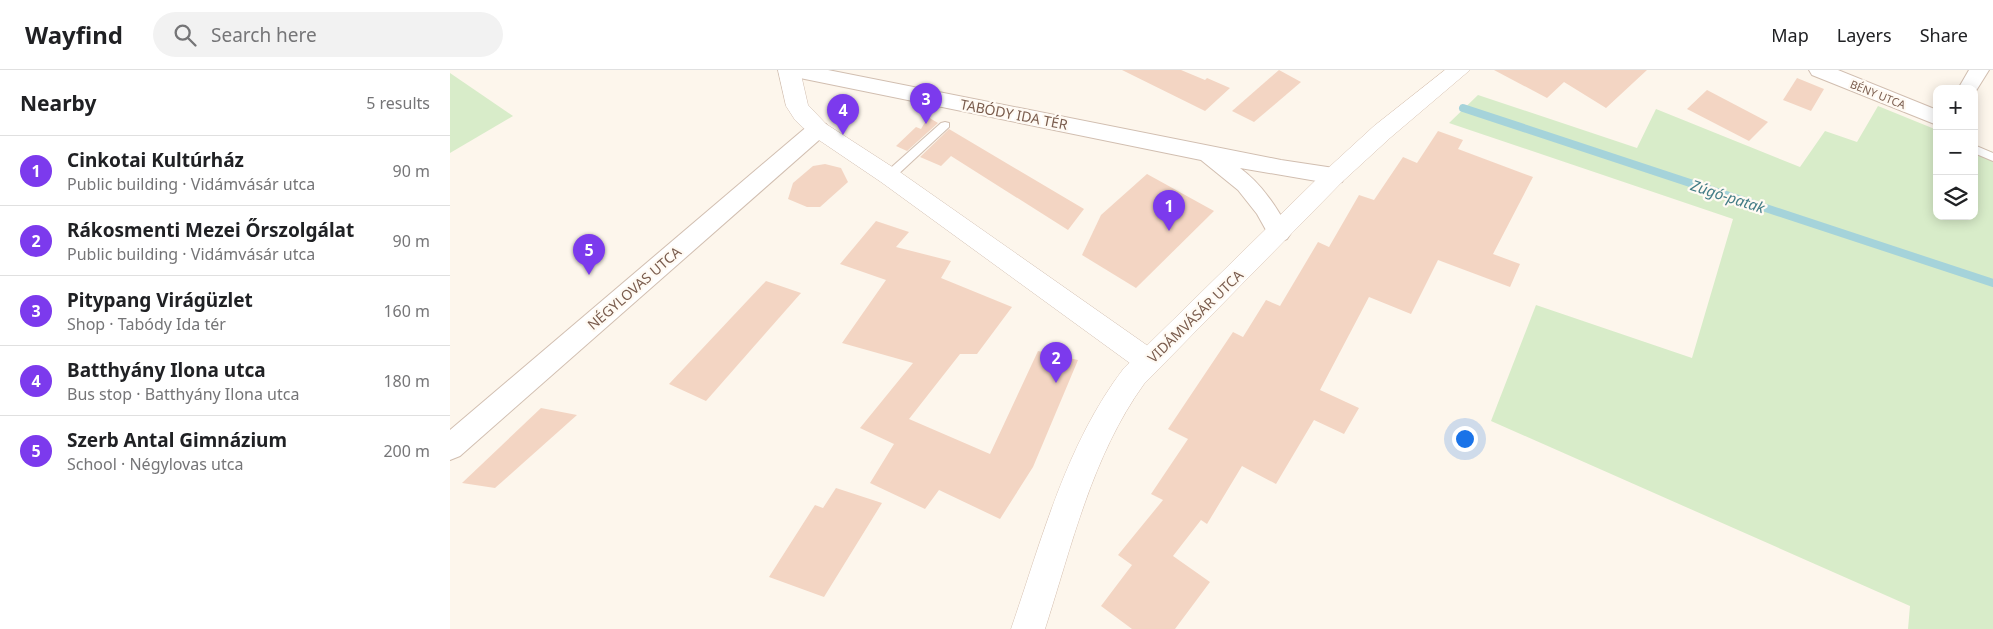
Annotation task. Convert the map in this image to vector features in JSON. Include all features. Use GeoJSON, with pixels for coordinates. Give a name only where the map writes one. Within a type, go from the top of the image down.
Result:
{"type":"FeatureCollection","features":[{"type":"Feature","properties":{"kind":"main road"},"geometry":{"type":"LineString","coordinates":[[788,70],[797,106],[803,116],[818,129],[889,176],[1148,361]]}},
{"type":"Feature","properties":{"kind":"main road","name":"VIDÁMVÁSÁR UTCA"},"geometry":{"type":"LineString","coordinates":[[1028,629],[1086,457],[1114,403],[1148,361],[1279,233],[1334,176],[1382,132],[1459,70]]}},
{"type":"Feature","properties":{"kind":"street","name":"TABÓDY IDA TÉR"},"geometry":{"type":"LineString","coordinates":[[795,70],[1204,152],[1334,176]]}},
{"type":"Feature","properties":{"kind":"street","name":"BÉNY UTCA"},"geometry":{"type":"LineString","coordinates":[[1819,70],[1933,116]]}},
{"type":"Feature","properties":{"kind":"street"},"geometry":{"type":"LineString","coordinates":[[1970,85],[1979,70]]}},
{"type":"Feature","properties":{"kind":"street","name":"NÉGYLOVAS UTCA"},"geometry":{"type":"LineString","coordinates":[[450,448],[818,129]]}},
{"type":"Feature","properties":{"kind":"street","name":"TABÓDY IDA TÉR"},"geometry":{"type":"LineString","coordinates":[[1204,152],[1246,184],[1266,209],[1279,233]]}},
{"type":"Feature","properties":{"kind":"lane"},"geometry":{"type":"LineString","coordinates":[[889,176],[945,124]]}},
{"type":"Feature","properties":{"kind":"lane"},"geometry":{"type":"LineString","coordinates":[[1978,151],[1993,157]]}},
{"type":"Feature","properties":{"kind":"green space"},"geometry":{"type":"Polygon","coordinates":[[[450,73],[513,116],[450,153],[450,73]]]}},
{"type":"Feature","properties":{"kind":"green space"},"geometry":{"type":"Polygon","coordinates":[[[1478,95],[1637,148],[1656,109],[1800,167],[1825,131],[1857,142],[1878,106],[1933,128],[1933,220],[1978,220],[1978,146],[1993,152],[1993,629],[1908,629],[1910,606],[1491,421],[1536,305],[1692,358],[1733,219],[1449,123],[1478,95]]]}},
{"type":"Feature","properties":{"kind":"building"},"geometry":{"type":"Polygon","coordinates":[[[1122,70],[1181,70],[1230,88],[1205,111],[1122,70]]]}},
{"type":"Feature","properties":{"kind":"building"},"geometry":{"type":"Polygon","coordinates":[[[1279,70],[1301,82],[1254,122],[1232,111],[1279,70]]]}},
{"type":"Feature","properties":{"kind":"building"},"geometry":{"type":"Polygon","coordinates":[[[1494,70],[1647,70],[1606,108],[1564,82],[1547,98],[1494,70]]]}},
{"type":"Feature","properties":{"kind":"building"},"geometry":{"type":"Polygon","coordinates":[[[1797,78],[1824,89],[1811,111],[1783,100],[1797,78]]]}},
{"type":"Feature","properties":{"kind":"building"},"geometry":{"type":"Polygon","coordinates":[[[1707,90],[1768,122],[1749,141],[1687,109],[1707,90]]]}},
{"type":"Feature","properties":{"kind":"building"},"geometry":{"type":"Polygon","coordinates":[[[928,117],[938,123],[907,151],[896,146],[916,127],[921,129],[928,117]]]}},
{"type":"Feature","properties":{"kind":"building"},"geometry":{"type":"Polygon","coordinates":[[[949,129],[1084,209],[1068,230],[951,156],[941,166],[920,157],[949,129]]]}},
{"type":"Feature","properties":{"kind":"building"},"geometry":{"type":"Polygon","coordinates":[[[1438,131],[1463,140],[1458,149],[1533,177],[1493,254],[1520,264],[1510,287],[1438,260],[1411,314],[1369,297],[1320,390],[1359,408],[1344,434],[1314,420],[1276,484],[1242,466],[1207,524],[1201,520],[1173,556],[1210,582],[1175,629],[1132,629],[1101,606],[1132,565],[1118,555],[1163,500],[1151,494],[1188,439],[1168,429],[1233,332],[1243,337],[1266,300],[1280,306],[1318,242],[1329,247],[1359,195],[1374,200],[1403,157],[1417,163],[1438,131]]]}},
{"type":"Feature","properties":{"kind":"building"},"geometry":{"type":"Polygon","coordinates":[[[825,164],[841,168],[848,182],[820,207],[807,207],[788,199],[793,183],[813,166],[825,164]]]}},
{"type":"Feature","properties":{"kind":"building"},"geometry":{"type":"Polygon","coordinates":[[[1147,174],[1214,211],[1136,288],[1082,255],[1101,215],[1147,174]]]}},
{"type":"Feature","properties":{"kind":"building"},"geometry":{"type":"Polygon","coordinates":[[[876,221],[909,232],[896,247],[951,261],[941,278],[1012,307],[977,354],[960,354],[909,419],[990,454],[1038,351],[1078,360],[1033,467],[1000,519],[939,490],[925,509],[870,483],[894,444],[860,428],[913,363],[842,343],[886,280],[840,264],[876,221]]]}},
{"type":"Feature","properties":{"kind":"building"},"geometry":{"type":"Polygon","coordinates":[[[766,281],[801,293],[706,401],[669,384],[766,281]]]}},
{"type":"Feature","properties":{"kind":"building"},"geometry":{"type":"Polygon","coordinates":[[[541,408],[577,415],[495,488],[462,483],[541,408]]]}},
{"type":"Feature","properties":{"kind":"building"},"geometry":{"type":"Polygon","coordinates":[[[836,488],[882,503],[824,597],[769,577],[815,505],[823,508],[836,488]]]}},
{"type":"Feature","properties":{"kind":"waterway","name":"Zúgó-patak"},"geometry":{"type":"LineString","coordinates":[[1463,108],[1993,283]]}},
{"type":"Feature","properties":{"kind":"place","name":"Pitypang Virágüzlet"},"geometry":{"type":"Point","coordinates":[926,124]}},
{"type":"Feature","properties":{"kind":"place","name":"Batthyány Ilona utca"},"geometry":{"type":"Point","coordinates":[843,135]}},
{"type":"Feature","properties":{"kind":"place","name":"Cinkotai Kultúrház"},"geometry":{"type":"Point","coordinates":[1169,231]}},
{"type":"Feature","properties":{"kind":"place","name":"Szerb Antal Gimnázium"},"geometry":{"type":"Point","coordinates":[589,275]}},
{"type":"Feature","properties":{"kind":"place","name":"Rákosmenti Mezei Őrszolgálat"},"geometry":{"type":"Point","coordinates":[1056,383]}}]}
